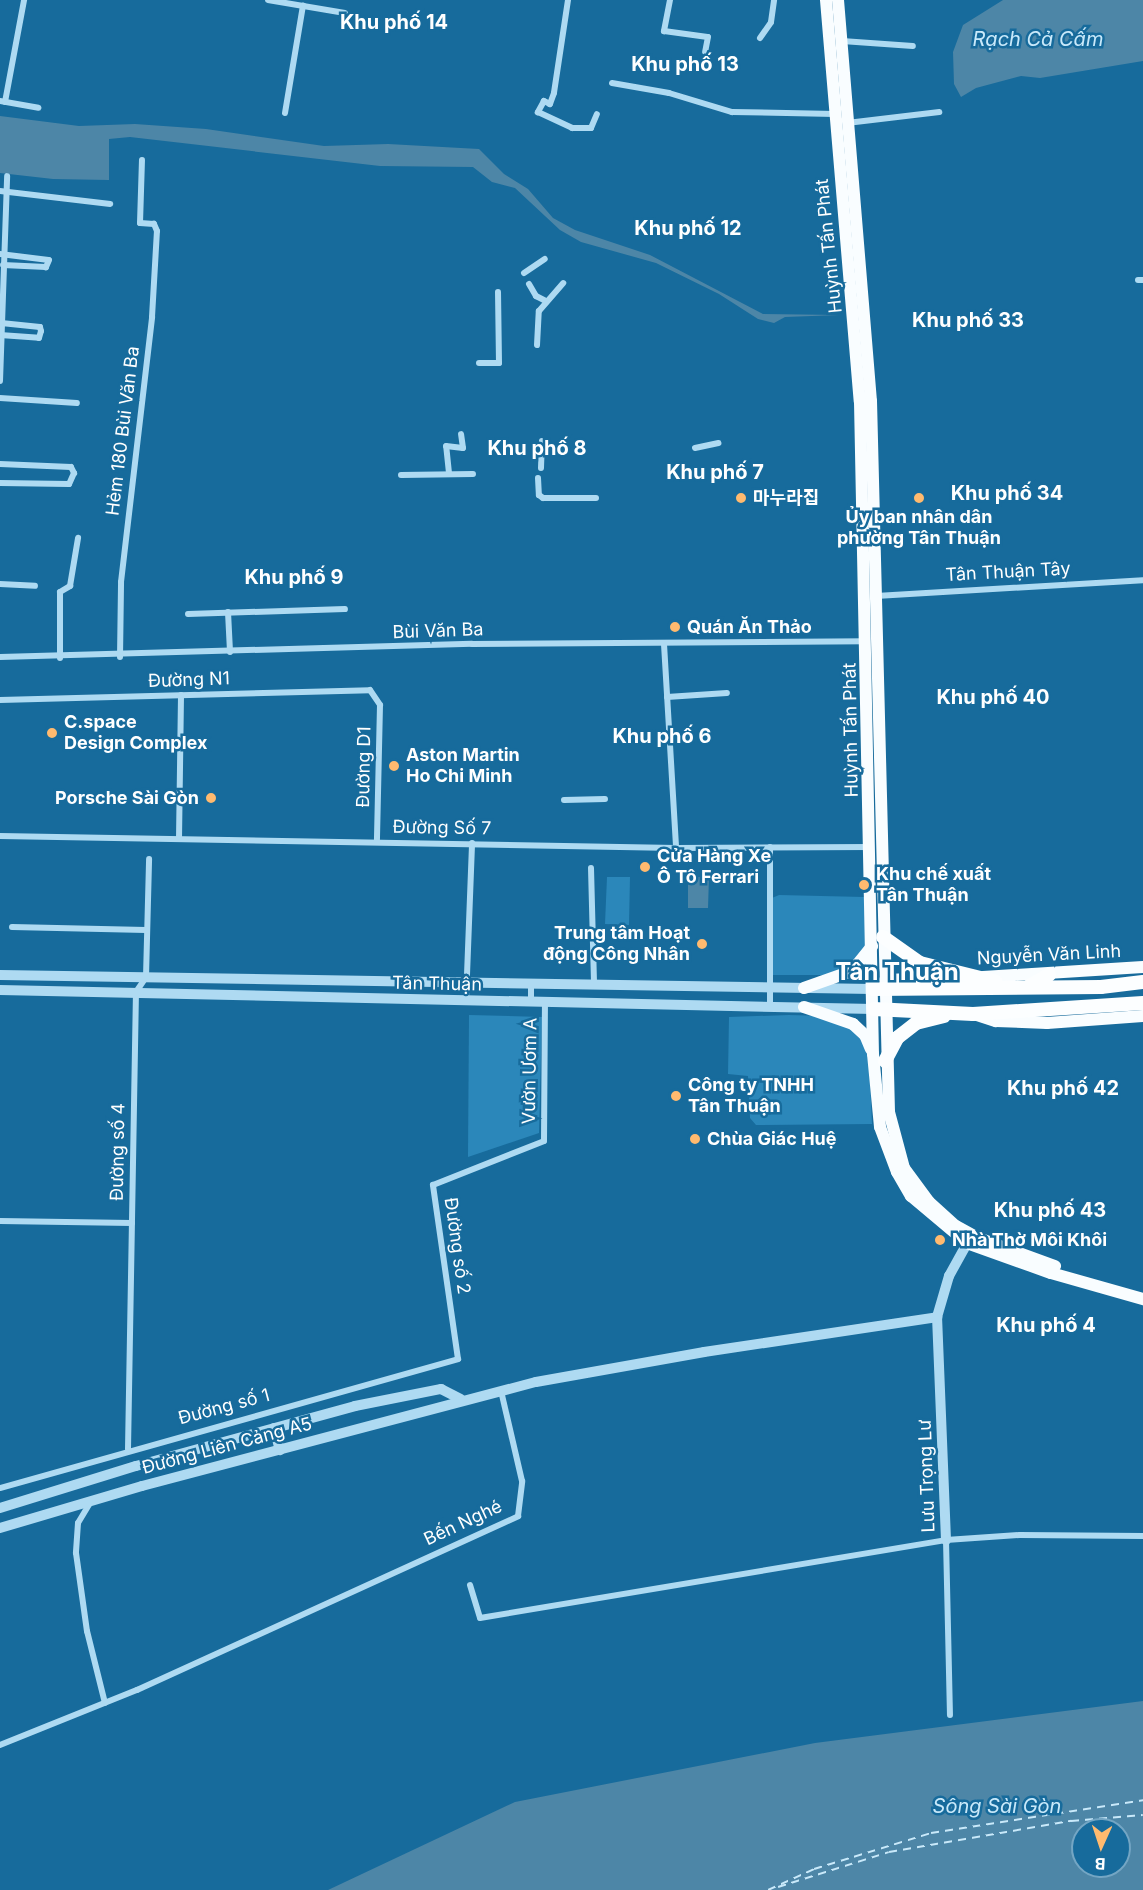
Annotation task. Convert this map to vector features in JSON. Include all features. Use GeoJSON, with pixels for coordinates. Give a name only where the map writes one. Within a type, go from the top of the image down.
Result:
{"type":"FeatureCollection","features":[{"type":"Feature","properties":{"kind":"highway"},"geometry":{"type":"LineString","coordinates":[[877,941],[920,963],[965,977],[1027,987],[1049,975]]}},
{"type":"Feature","properties":{"kind":"highway","name":"Nguyễn Văn Linh"},"geometry":{"type":"LineString","coordinates":[[881,986],[1101,987],[1143,982]]}},
{"type":"Feature","properties":{"kind":"highway"},"geometry":{"type":"LineString","coordinates":[[880,1009],[974,1014],[1143,1003]]}},
{"type":"Feature","properties":{"kind":"highway"},"geometry":{"type":"LineString","coordinates":[[879,1058],[897,1038],[916,1023],[958,1013]]}},
{"type":"Feature","properties":{"kind":"main road","name":"Huỳnh Tấn Phát"},"geometry":{"type":"LineString","coordinates":[[826,0],[835,114],[850,215]]}},
{"type":"Feature","properties":{"kind":"main road","name":"Huỳnh Tấn Phát"},"geometry":{"type":"LineString","coordinates":[[838,0],[850,215],[866,402],[876,596],[872,641]]}},
{"type":"Feature","properties":{"kind":"main road","name":"Huỳnh Tấn Phát"},"geometry":{"type":"LineString","coordinates":[[866,402],[877,848],[877,941],[881,986],[879,1058],[889,1113],[904,1168],[929,1202],[969,1239],[1143,1299]]}},
{"type":"Feature","properties":{"kind":"main road"},"geometry":{"type":"LineString","coordinates":[[804,988],[852,970],[864,961],[877,941]]}},
{"type":"Feature","properties":{"kind":"main road","name":"Nguyễn Văn Linh"},"geometry":{"type":"LineString","coordinates":[[881,986],[965,977],[1049,975],[1143,967]]}},
{"type":"Feature","properties":{"kind":"main road"},"geometry":{"type":"LineString","coordinates":[[804,1007],[854,1024],[865,1035],[879,1058]]}},
{"type":"Feature","properties":{"kind":"main road"},"geometry":{"type":"LineString","coordinates":[[974,1014],[996,1021],[1047,1023],[1143,1016]]}},
{"type":"Feature","properties":{"kind":"main road","name":"Huỳnh Tấn Phát"},"geometry":{"type":"LineString","coordinates":[[998,1250],[1143,1291]]}},
{"type":"Feature","properties":{"kind":"street"},"geometry":{"type":"LineString","coordinates":[[24,0],[3,101],[38,108]]}},
{"type":"Feature","properties":{"kind":"street"},"geometry":{"type":"LineString","coordinates":[[268,0],[345,13]]}},
{"type":"Feature","properties":{"kind":"street"},"geometry":{"type":"LineString","coordinates":[[568,0],[554,93],[550,104],[544,101],[538,112],[572,128],[591,128],[597,114]]}},
{"type":"Feature","properties":{"kind":"street"},"geometry":{"type":"LineString","coordinates":[[670,0],[664,31],[708,37],[705,52]]}},
{"type":"Feature","properties":{"kind":"street"},"geometry":{"type":"LineString","coordinates":[[760,39],[771,22],[774,0]]}},
{"type":"Feature","properties":{"kind":"street"},"geometry":{"type":"LineString","coordinates":[[285,113],[303,6]]}},
{"type":"Feature","properties":{"kind":"street"},"geometry":{"type":"LineString","coordinates":[[842,41],[913,46]]}},
{"type":"Feature","properties":{"kind":"street"},"geometry":{"type":"LineString","coordinates":[[612,83],[669,93],[732,112],[835,114]]}},
{"type":"Feature","properties":{"kind":"street"},"geometry":{"type":"LineString","coordinates":[[846,123],[939,112]]}},
{"type":"Feature","properties":{"kind":"street","name":"Hẻm 180 Bùi Văn Ba"},"geometry":{"type":"LineString","coordinates":[[120,657],[121,582],[152,317],[157,231],[154,224],[141,224],[142,160]]}},
{"type":"Feature","properties":{"kind":"street"},"geometry":{"type":"LineString","coordinates":[[0,381],[3,191],[7,176]]}},
{"type":"Feature","properties":{"kind":"street"},"geometry":{"type":"LineString","coordinates":[[3,191],[110,204]]}},
{"type":"Feature","properties":{"kind":"street"},"geometry":{"type":"LineString","coordinates":[[2,254],[48,260],[46,267],[2,265]]}},
{"type":"Feature","properties":{"kind":"street"},"geometry":{"type":"LineString","coordinates":[[524,273],[545,259]]}},
{"type":"Feature","properties":{"kind":"street"},"geometry":{"type":"LineString","coordinates":[[537,345],[539,311],[563,283]]}},
{"type":"Feature","properties":{"kind":"street"},"geometry":{"type":"LineString","coordinates":[[529,284],[536,296],[546,301]]}},
{"type":"Feature","properties":{"kind":"street"},"geometry":{"type":"LineString","coordinates":[[479,363],[499,363],[498,292]]}},
{"type":"Feature","properties":{"kind":"street"},"geometry":{"type":"LineString","coordinates":[[1,323],[40,327],[41,331],[39,338],[1,335]]}},
{"type":"Feature","properties":{"kind":"street"},"geometry":{"type":"LineString","coordinates":[[0,398],[77,403]]}},
{"type":"Feature","properties":{"kind":"street"},"geometry":{"type":"LineString","coordinates":[[449,473],[446,446],[464,448],[461,434]]}},
{"type":"Feature","properties":{"kind":"street"},"geometry":{"type":"LineString","coordinates":[[541,468],[542,441]]}},
{"type":"Feature","properties":{"kind":"street"},"geometry":{"type":"LineString","coordinates":[[694,447],[718,442]]}},
{"type":"Feature","properties":{"kind":"street"},"geometry":{"type":"LineString","coordinates":[[0,464],[71,467],[74,473],[69,484],[0,483]]}},
{"type":"Feature","properties":{"kind":"street"},"geometry":{"type":"LineString","coordinates":[[401,475],[473,474]]}},
{"type":"Feature","properties":{"kind":"street"},"geometry":{"type":"LineString","coordinates":[[538,478],[539,495],[543,498],[596,498]]}},
{"type":"Feature","properties":{"kind":"street"},"geometry":{"type":"LineString","coordinates":[[60,658],[60,592],[70,586],[78,538]]}},
{"type":"Feature","properties":{"kind":"street","name":"Tân Thuận Tây"},"geometry":{"type":"LineString","coordinates":[[876,596],[1143,580]]}},
{"type":"Feature","properties":{"kind":"street"},"geometry":{"type":"LineString","coordinates":[[0,584],[35,586]]}},
{"type":"Feature","properties":{"kind":"street"},"geometry":{"type":"LineString","coordinates":[[188,614],[345,609]]}},
{"type":"Feature","properties":{"kind":"street"},"geometry":{"type":"LineString","coordinates":[[228,612],[230,652]]}},
{"type":"Feature","properties":{"kind":"street","name":"Bùi Văn Ba"},"geometry":{"type":"LineString","coordinates":[[0,657],[120,657],[230,652],[872,641]]}},
{"type":"Feature","properties":{"kind":"street"},"geometry":{"type":"LineString","coordinates":[[664,644],[676,848]]}},
{"type":"Feature","properties":{"kind":"street","name":"Đường N1"},"geometry":{"type":"LineString","coordinates":[[0,700],[367,690],[377,695]]}},
{"type":"Feature","properties":{"kind":"street"},"geometry":{"type":"LineString","coordinates":[[667,697],[727,693]]}},
{"type":"Feature","properties":{"kind":"street"},"geometry":{"type":"LineString","coordinates":[[179,839],[181,695]]}},
{"type":"Feature","properties":{"kind":"street","name":"Đường D1"},"geometry":{"type":"LineString","coordinates":[[376,841],[380,705],[377,695]]}},
{"type":"Feature","properties":{"kind":"street"},"geometry":{"type":"LineString","coordinates":[[564,800],[604,799]]}},
{"type":"Feature","properties":{"kind":"street","name":"Đường Số 7"},"geometry":{"type":"LineString","coordinates":[[0,836],[676,848],[877,848]]}},
{"type":"Feature","properties":{"kind":"street"},"geometry":{"type":"LineString","coordinates":[[466,1001],[472,843]]}},
{"type":"Feature","properties":{"kind":"street"},"geometry":{"type":"LineString","coordinates":[[770,847],[770,1007]]}},
{"type":"Feature","properties":{"kind":"street"},"geometry":{"type":"LineString","coordinates":[[136,992],[146,977],[149,859]]}},
{"type":"Feature","properties":{"kind":"street"},"geometry":{"type":"LineString","coordinates":[[591,868],[594,986]]}},
{"type":"Feature","properties":{"kind":"street"},"geometry":{"type":"LineString","coordinates":[[12,927],[146,930]]}},
{"type":"Feature","properties":{"kind":"street"},"geometry":{"type":"LineString","coordinates":[[1,975],[1,990]]}},
{"type":"Feature","properties":{"kind":"street","name":"Tân Thuận"},"geometry":{"type":"LineString","coordinates":[[1,975],[466,985],[770,988],[881,986]]}},
{"type":"Feature","properties":{"kind":"street"},"geometry":{"type":"LineString","coordinates":[[531,985],[531,1002]]}},
{"type":"Feature","properties":{"kind":"street","name":"Tân Thuận"},"geometry":{"type":"LineString","coordinates":[[1,990],[880,1009]]}},
{"type":"Feature","properties":{"kind":"street","name":"Đường số 4"},"geometry":{"type":"LineString","coordinates":[[128,1449],[136,992]]}},
{"type":"Feature","properties":{"kind":"street","name":"Vườn Ươm A"},"geometry":{"type":"LineString","coordinates":[[544,1141],[545,1002]]}},
{"type":"Feature","properties":{"kind":"street","name":"Đường số 2"},"geometry":{"type":"LineString","coordinates":[[458,1359],[433,1185],[544,1141]]}},
{"type":"Feature","properties":{"kind":"street"},"geometry":{"type":"LineString","coordinates":[[0,1221],[132,1223]]}},
{"type":"Feature","properties":{"kind":"street","name":"Lưu Trọng Lư"},"geometry":{"type":"LineString","coordinates":[[950,1714],[937,1317],[949,1275],[969,1239]]}},
{"type":"Feature","properties":{"kind":"street"},"geometry":{"type":"LineString","coordinates":[[501,1390],[704,1352],[937,1317]]}},
{"type":"Feature","properties":{"kind":"street","name":"Đường số 1"},"geometry":{"type":"LineString","coordinates":[[0,1488],[128,1449],[458,1359]]}},
{"type":"Feature","properties":{"kind":"street","name":"Đường Liên Cảng A5"},"geometry":{"type":"LineString","coordinates":[[0,1508],[136,1466],[274,1428],[441,1389],[461,1400]]}},
{"type":"Feature","properties":{"kind":"street","name":"Đường Liên Cảng A5"},"geometry":{"type":"LineString","coordinates":[[0,1528],[142,1486],[454,1407],[461,1400],[501,1390]]}},
{"type":"Feature","properties":{"kind":"street","name":"Bến Nghé"},"geometry":{"type":"LineString","coordinates":[[0,1745],[105,1702],[518,1516],[522,1481],[501,1390]]}},
{"type":"Feature","properties":{"kind":"street"},"geometry":{"type":"LineString","coordinates":[[274,1428],[280,1450]]}},
{"type":"Feature","properties":{"kind":"street"},"geometry":{"type":"LineString","coordinates":[[136,1466],[142,1486]]}},
{"type":"Feature","properties":{"kind":"street"},"geometry":{"type":"LineString","coordinates":[[92,1500],[78,1523],[76,1554],[87,1631],[105,1702]]}},
{"type":"Feature","properties":{"kind":"street"},"geometry":{"type":"LineString","coordinates":[[470,1585],[480,1618],[946,1540],[1020,1535],[1143,1536]]}},
{"type":"Feature","properties":{"kind":"shaded area"},"geometry":{"type":"Polygon","coordinates":[[[607,877],[630,877],[629,925],[605,924],[607,877]]]}},
{"type":"Feature","properties":{"kind":"shaded area"},"geometry":{"type":"Polygon","coordinates":[[[779,895],[864,897],[867,949],[851,969],[830,975],[773,975],[772,898],[779,895]]]}},
{"type":"Feature","properties":{"kind":"shaded area"},"geometry":{"type":"Polygon","coordinates":[[[469,1015],[542,1017],[539,1133],[468,1157],[469,1015]]]}},
{"type":"Feature","properties":{"kind":"shaded area"},"geometry":{"type":"Polygon","coordinates":[[[824,1016],[858,1032],[869,1057],[872,1124],[756,1125],[750,1118],[748,1076],[728,1074],[729,1017],[824,1016]]]}},
{"type":"Feature","properties":{"kind":"water","name":"Rạch Cả Cấm"},"geometry":{"type":"Polygon","coordinates":[[[1003,0],[1143,0],[1143,61],[1040,78],[1021,76],[976,88],[961,97],[954,84],[953,52],[963,25],[1003,0]]]}},
{"type":"Feature","properties":{"kind":"water"},"geometry":{"type":"Polygon","coordinates":[[[0,116],[79,126],[135,124],[206,129],[324,146],[388,144],[479,149],[504,174],[528,189],[553,218],[575,230],[650,255],[763,314],[839,315],[785,317],[774,323],[758,319],[719,294],[656,263],[581,242],[560,230],[515,188],[492,182],[473,167],[380,166],[130,137],[109,139],[109,180],[53,179],[0,173],[0,116]]]}},
{"type":"Feature","properties":{"kind":"water"},"geometry":{"type":"Polygon","coordinates":[[[688,877],[709,877],[708,908],[688,908],[688,877]]]}},
{"type":"Feature","properties":{"kind":"water","name":"Sông Sài Gòn"},"geometry":{"type":"Polygon","coordinates":[[[1143,1701],[1143,1890],[328,1890],[515,1802],[815,1743],[1143,1701]]]}},
{"type":"Feature","properties":{"kind":"ferry route"},"geometry":{"type":"LineString","coordinates":[[768,1890],[814,1869],[931,1833],[1143,1800]]}},
{"type":"Feature","properties":{"kind":"ferry route"},"geometry":{"type":"LineString","coordinates":[[778,1887],[889,1852],[1071,1821],[1143,1815]]}},
{"type":"Feature","properties":{"kind":"place","name":"마누라집"},"geometry":{"type":"Point","coordinates":[741,498]}},
{"type":"Feature","properties":{"kind":"place","name":"Ủy ban nhân dân phường Tân Thuận"},"geometry":{"type":"Point","coordinates":[919,498]}},
{"type":"Feature","properties":{"kind":"place","name":"Quán Ăn Thảo"},"geometry":{"type":"Point","coordinates":[675,627]}},
{"type":"Feature","properties":{"kind":"place","name":"C.space Design Complex"},"geometry":{"type":"Point","coordinates":[52,733]}},
{"type":"Feature","properties":{"kind":"place","name":"Aston Martin Ho Chi Minh"},"geometry":{"type":"Point","coordinates":[394,766]}},
{"type":"Feature","properties":{"kind":"place","name":"Porsche Sài Gòn"},"geometry":{"type":"Point","coordinates":[211,798]}},
{"type":"Feature","properties":{"kind":"place","name":"Cửa Hàng Xe Ô Tô Ferrari"},"geometry":{"type":"Point","coordinates":[645,867]}},
{"type":"Feature","properties":{"kind":"place","name":"Khu chế xuất Tân Thuận"},"geometry":{"type":"Point","coordinates":[864,885]}},
{"type":"Feature","properties":{"kind":"place","name":"Trung tâm Hoạt động Công Nhân"},"geometry":{"type":"Point","coordinates":[702,944]}},
{"type":"Feature","properties":{"kind":"place","name":"Công ty TNHH Tân Thuận"},"geometry":{"type":"Point","coordinates":[676,1096]}},
{"type":"Feature","properties":{"kind":"place","name":"Chùa Giác Huệ"},"geometry":{"type":"Point","coordinates":[695,1139]}},
{"type":"Feature","properties":{"kind":"place","name":"Nhà Thờ Môi Khôi"},"geometry":{"type":"Point","coordinates":[940,1240]}},
{"type":"Feature","properties":{"kind":"district","name":"Khu phố 14"},"geometry":{"type":"Point","coordinates":[394,22]}},
{"type":"Feature","properties":{"kind":"district","name":"Khu phố 13"},"geometry":{"type":"Point","coordinates":[685,64]}},
{"type":"Feature","properties":{"kind":"district","name":"Khu phố 12"},"geometry":{"type":"Point","coordinates":[688,228]}},
{"type":"Feature","properties":{"kind":"district","name":"Khu phố 33"},"geometry":{"type":"Point","coordinates":[968,320]}},
{"type":"Feature","properties":{"kind":"district","name":"Khu phố 8"},"geometry":{"type":"Point","coordinates":[537,448]}},
{"type":"Feature","properties":{"kind":"district","name":"Khu phố 7"},"geometry":{"type":"Point","coordinates":[715,472]}},
{"type":"Feature","properties":{"kind":"district","name":"Khu phố 34"},"geometry":{"type":"Point","coordinates":[1007,493]}},
{"type":"Feature","properties":{"kind":"district","name":"Khu phố 9"},"geometry":{"type":"Point","coordinates":[294,577]}},
{"type":"Feature","properties":{"kind":"district","name":"Khu phố 40"},"geometry":{"type":"Point","coordinates":[993,697]}},
{"type":"Feature","properties":{"kind":"district","name":"Khu phố 6"},"geometry":{"type":"Point","coordinates":[662,736]}},
{"type":"Feature","properties":{"kind":"district","name":"Tân Thuận"},"geometry":{"type":"Point","coordinates":[897,972]}},
{"type":"Feature","properties":{"kind":"district","name":"Khu phố 42"},"geometry":{"type":"Point","coordinates":[1063,1088]}},
{"type":"Feature","properties":{"kind":"district","name":"Khu phố 43"},"geometry":{"type":"Point","coordinates":[1050,1210]}},
{"type":"Feature","properties":{"kind":"district","name":"Khu phố 4"},"geometry":{"type":"Point","coordinates":[1046,1325]}}]}
